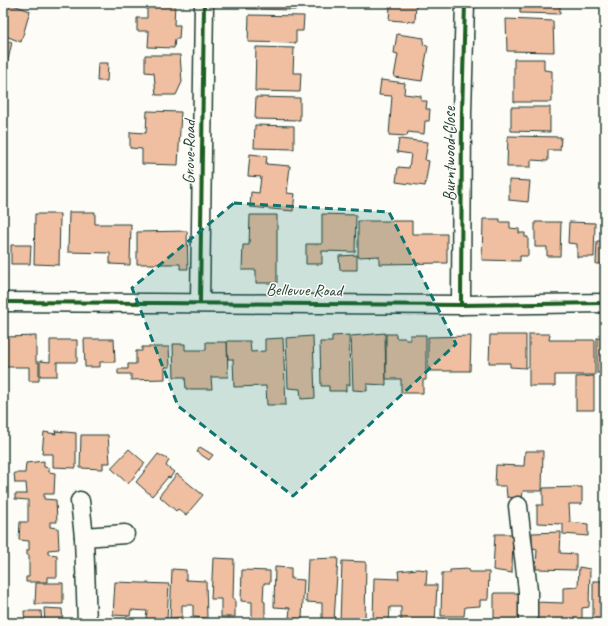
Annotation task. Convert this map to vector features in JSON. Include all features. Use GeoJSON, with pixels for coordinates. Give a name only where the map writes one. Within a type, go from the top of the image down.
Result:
{"type":"FeatureCollection","features":[{"type":"Feature","properties":{"kind":"street","name":"Grove Road"},"geometry":{"type":"LineString","coordinates":[[200,302],[204,3]]}},
{"type":"Feature","properties":{"kind":"street","name":"Burntwood Close"},"geometry":{"type":"LineString","coordinates":[[461,304],[462,113],[465,3]]}},
{"type":"Feature","properties":{"kind":"street","name":"Bellevue Road"},"geometry":{"type":"LineString","coordinates":[[3,302],[461,304],[605,303]]}},
{"type":"Feature","properties":{"kind":"street"},"geometry":{"type":"LineString","coordinates":[[80,501],[84,537],[87,623]]}},
{"type":"Feature","properties":{"kind":"street"},"geometry":{"type":"LineString","coordinates":[[518,506],[528,591],[528,623]]}},
{"type":"Feature","properties":{"kind":"street"},"geometry":{"type":"LineString","coordinates":[[84,537],[125,534]]}},
{"type":"Feature","properties":{"kind":"highlighted area"},"geometry":{"type":"Polygon","coordinates":[[[234,203],[389,212],[456,344],[293,496],[178,406],[132,288],[234,203]]]}},
{"type":"Feature","properties":{"kind":"building"},"geometry":{"type":"Polygon","coordinates":[[[3,3],[8,3],[30,11],[21,42],[3,35],[3,3]]]}},
{"type":"Feature","properties":{"kind":"building"},"geometry":{"type":"Polygon","coordinates":[[[141,3],[175,3],[174,25],[180,25],[179,39],[175,39],[174,48],[148,47],[149,31],[137,31],[137,18],[147,18],[147,6],[141,6],[141,3]]]}},
{"type":"Feature","properties":{"kind":"building"},"geometry":{"type":"Polygon","coordinates":[[[247,3],[297,3],[297,10],[247,9],[247,3]]]}},
{"type":"Feature","properties":{"kind":"building"},"geometry":{"type":"Polygon","coordinates":[[[377,3],[425,3],[425,5],[416,4],[415,22],[389,20],[390,6],[376,5],[377,3]]]}},
{"type":"Feature","properties":{"kind":"building"},"geometry":{"type":"Polygon","coordinates":[[[520,3],[560,3],[560,14],[520,13],[520,3]]]}},
{"type":"Feature","properties":{"kind":"building"},"geometry":{"type":"Polygon","coordinates":[[[249,15],[304,16],[303,31],[296,31],[296,43],[248,42],[249,15]]]}},
{"type":"Feature","properties":{"kind":"building"},"geometry":{"type":"Polygon","coordinates":[[[506,19],[553,21],[554,52],[507,51],[506,19]]]}},
{"type":"Feature","properties":{"kind":"building"},"geometry":{"type":"Polygon","coordinates":[[[397,34],[424,38],[423,45],[428,46],[422,81],[394,77],[398,54],[394,53],[397,34]]]}},
{"type":"Feature","properties":{"kind":"building"},"geometry":{"type":"Polygon","coordinates":[[[3,40],[12,42],[5,74],[3,74],[3,40]]]}},
{"type":"Feature","properties":{"kind":"building"},"geometry":{"type":"Polygon","coordinates":[[[256,47],[294,48],[293,73],[301,73],[300,92],[255,91],[256,47]]]}},
{"type":"Feature","properties":{"kind":"building"},"geometry":{"type":"Polygon","coordinates":[[[145,55],[180,55],[182,82],[176,95],[156,95],[154,73],[145,72],[145,55]]]}},
{"type":"Feature","properties":{"kind":"building"},"geometry":{"type":"Polygon","coordinates":[[[514,59],[544,59],[544,70],[552,71],[552,102],[514,102],[514,59]]]}},
{"type":"Feature","properties":{"kind":"building"},"geometry":{"type":"Polygon","coordinates":[[[98,63],[108,63],[107,81],[97,81],[98,63]]]}},
{"type":"Feature","properties":{"kind":"building"},"geometry":{"type":"Polygon","coordinates":[[[381,80],[405,83],[404,94],[421,96],[421,101],[427,101],[426,109],[430,109],[429,121],[425,121],[424,134],[408,132],[407,136],[389,135],[392,96],[379,95],[381,80]]]}},
{"type":"Feature","properties":{"kind":"building"},"geometry":{"type":"Polygon","coordinates":[[[256,97],[300,98],[300,120],[255,119],[256,97]]]}},
{"type":"Feature","properties":{"kind":"building"},"geometry":{"type":"Polygon","coordinates":[[[511,107],[550,107],[550,132],[511,131],[511,107]]]}},
{"type":"Feature","properties":{"kind":"building"},"geometry":{"type":"Polygon","coordinates":[[[147,111],[181,112],[178,165],[142,164],[142,149],[130,148],[130,132],[146,133],[147,111]]]}},
{"type":"Feature","properties":{"kind":"building"},"geometry":{"type":"Polygon","coordinates":[[[255,125],[294,126],[294,149],[254,148],[255,125]]]}},
{"type":"Feature","properties":{"kind":"building"},"geometry":{"type":"Polygon","coordinates":[[[508,136],[561,137],[560,150],[548,150],[548,161],[531,160],[531,167],[507,167],[508,136]]]}},
{"type":"Feature","properties":{"kind":"building"},"geometry":{"type":"Polygon","coordinates":[[[399,139],[428,142],[425,160],[429,161],[425,186],[396,182],[398,167],[409,168],[411,154],[397,152],[399,139]]]}},
{"type":"Feature","properties":{"kind":"building"},"geometry":{"type":"Polygon","coordinates":[[[250,154],[267,156],[266,164],[290,166],[287,193],[295,194],[293,211],[250,207],[251,192],[259,193],[261,177],[248,176],[250,154]]]}},
{"type":"Feature","properties":{"kind":"building"},"geometry":{"type":"Polygon","coordinates":[[[509,180],[530,181],[528,202],[509,200],[509,180]]]}},
{"type":"Feature","properties":{"kind":"building"},"geometry":{"type":"Polygon","coordinates":[[[69,212],[95,212],[95,224],[131,224],[130,265],[110,264],[110,253],[68,252],[69,212]]]}},
{"type":"Feature","properties":{"kind":"building"},"geometry":{"type":"Polygon","coordinates":[[[35,214],[60,214],[59,265],[34,264],[35,214]]]}},
{"type":"Feature","properties":{"kind":"building"},"geometry":{"type":"Polygon","coordinates":[[[322,214],[356,215],[355,252],[322,251],[322,264],[306,264],[306,244],[322,244],[322,214]]]}},
{"type":"Feature","properties":{"kind":"building"},"geometry":{"type":"Polygon","coordinates":[[[250,215],[277,215],[277,283],[256,283],[256,270],[242,270],[243,245],[249,245],[250,215]]]}},
{"type":"Feature","properties":{"kind":"building"},"geometry":{"type":"Polygon","coordinates":[[[483,219],[500,219],[500,222],[510,222],[510,228],[519,229],[519,233],[525,233],[525,237],[528,237],[528,256],[520,256],[520,261],[482,260],[483,219]]]}},
{"type":"Feature","properties":{"kind":"building"},"geometry":{"type":"Polygon","coordinates":[[[358,221],[412,221],[412,234],[447,234],[447,263],[379,264],[379,256],[358,257],[358,221]]]}},
{"type":"Feature","properties":{"kind":"building"},"geometry":{"type":"Polygon","coordinates":[[[535,222],[561,222],[560,256],[547,256],[547,247],[535,247],[535,222]]]}},
{"type":"Feature","properties":{"kind":"building"},"geometry":{"type":"Polygon","coordinates":[[[569,222],[595,223],[594,257],[577,257],[577,244],[568,243],[569,222]]]}},
{"type":"Feature","properties":{"kind":"building"},"geometry":{"type":"Polygon","coordinates":[[[187,231],[188,269],[180,269],[180,264],[137,264],[137,232],[187,231]]]}},
{"type":"Feature","properties":{"kind":"building"},"geometry":{"type":"Polygon","coordinates":[[[603,234],[605,234],[605,264],[596,264],[597,241],[603,241],[603,234]]]}},
{"type":"Feature","properties":{"kind":"building"},"geometry":{"type":"Polygon","coordinates":[[[11,245],[31,245],[30,264],[11,264],[11,245]]]}},
{"type":"Feature","properties":{"kind":"building"},"geometry":{"type":"Polygon","coordinates":[[[357,255],[357,270],[340,270],[339,256],[357,255]]]}},
{"type":"Feature","properties":{"kind":"building"},"geometry":{"type":"Polygon","coordinates":[[[385,333],[386,385],[367,384],[367,391],[353,390],[351,336],[385,333]]]}},
{"type":"Feature","properties":{"kind":"building"},"geometry":{"type":"Polygon","coordinates":[[[386,334],[396,334],[396,338],[405,338],[406,340],[410,340],[410,335],[426,335],[426,380],[423,380],[423,393],[401,393],[401,379],[386,379],[386,334]]]}},
{"type":"Feature","properties":{"kind":"building"},"geometry":{"type":"Polygon","coordinates":[[[529,334],[550,334],[549,340],[595,340],[595,375],[555,375],[555,386],[529,386],[529,334]]]}},
{"type":"Feature","properties":{"kind":"building"},"geometry":{"type":"Polygon","coordinates":[[[349,335],[350,385],[346,385],[346,391],[329,391],[329,386],[321,386],[320,342],[332,342],[332,336],[349,335]]]}},
{"type":"Feature","properties":{"kind":"building"},"geometry":{"type":"Polygon","coordinates":[[[490,335],[526,335],[526,368],[510,367],[510,363],[489,363],[490,335]]]}},
{"type":"Feature","properties":{"kind":"building"},"geometry":{"type":"Polygon","coordinates":[[[36,336],[36,362],[39,362],[39,381],[29,381],[29,367],[6,367],[6,337],[36,336]]]}},
{"type":"Feature","properties":{"kind":"building"},"geometry":{"type":"Polygon","coordinates":[[[313,336],[315,398],[301,399],[300,389],[288,388],[286,338],[313,336]]]}},
{"type":"Feature","properties":{"kind":"building"},"geometry":{"type":"Polygon","coordinates":[[[471,336],[470,371],[428,371],[428,337],[471,336]]]}},
{"type":"Feature","properties":{"kind":"building"},"geometry":{"type":"Polygon","coordinates":[[[283,338],[286,405],[267,405],[266,386],[234,387],[233,359],[228,359],[227,341],[250,341],[251,352],[265,351],[265,339],[283,338]]]}},
{"type":"Feature","properties":{"kind":"building"},"geometry":{"type":"Polygon","coordinates":[[[597,338],[605,338],[605,373],[597,373],[597,338]]]}},
{"type":"Feature","properties":{"kind":"building"},"geometry":{"type":"Polygon","coordinates":[[[84,339],[114,339],[115,362],[100,362],[100,367],[85,367],[84,339]]]}},
{"type":"Feature","properties":{"kind":"building"},"geometry":{"type":"Polygon","coordinates":[[[50,340],[77,340],[77,362],[57,362],[57,376],[40,376],[40,361],[50,362],[50,340]]]}},
{"type":"Feature","properties":{"kind":"building"},"geometry":{"type":"Polygon","coordinates":[[[206,342],[227,342],[228,377],[211,377],[212,389],[186,389],[185,377],[174,377],[173,344],[185,344],[185,350],[206,350],[206,342]]]}},
{"type":"Feature","properties":{"kind":"building"},"geometry":{"type":"Polygon","coordinates":[[[142,347],[169,347],[170,367],[165,367],[165,379],[131,380],[131,374],[118,374],[118,369],[128,369],[128,364],[136,364],[136,351],[142,351],[142,347]]]}},
{"type":"Feature","properties":{"kind":"building"},"geometry":{"type":"Polygon","coordinates":[[[594,376],[594,410],[576,410],[576,377],[594,376]]]}},
{"type":"Feature","properties":{"kind":"building"},"geometry":{"type":"Polygon","coordinates":[[[55,431],[76,433],[76,468],[53,467],[53,454],[42,454],[44,432],[56,434],[55,431]]]}},
{"type":"Feature","properties":{"kind":"building"},"geometry":{"type":"Polygon","coordinates":[[[81,435],[108,435],[110,463],[103,463],[103,469],[80,468],[81,435]]]}},
{"type":"Feature","properties":{"kind":"building"},"geometry":{"type":"Polygon","coordinates":[[[200,447],[213,455],[209,460],[197,452],[200,447]]]}},
{"type":"Feature","properties":{"kind":"building"},"geometry":{"type":"Polygon","coordinates":[[[129,449],[145,463],[128,484],[111,468],[129,449]]]}},
{"type":"Feature","properties":{"kind":"building"},"geometry":{"type":"Polygon","coordinates":[[[525,451],[543,451],[542,491],[523,491],[522,499],[507,497],[506,486],[495,486],[496,465],[524,466],[525,451]]]}},
{"type":"Feature","properties":{"kind":"building"},"geometry":{"type":"Polygon","coordinates":[[[158,454],[169,460],[166,466],[174,472],[152,496],[136,482],[158,454]]]}},
{"type":"Feature","properties":{"kind":"building"},"geometry":{"type":"Polygon","coordinates":[[[44,461],[44,467],[49,468],[49,472],[55,473],[54,494],[44,494],[44,499],[56,500],[57,522],[50,522],[50,527],[58,528],[59,549],[48,550],[48,554],[57,555],[57,577],[47,577],[47,582],[26,582],[26,577],[29,577],[29,555],[27,555],[27,550],[29,550],[29,541],[19,540],[20,522],[28,522],[28,500],[15,499],[15,494],[27,494],[26,483],[15,483],[14,473],[25,473],[26,463],[44,461]]]}},
{"type":"Feature","properties":{"kind":"building"},"geometry":{"type":"Polygon","coordinates":[[[177,474],[203,495],[186,515],[178,509],[176,511],[159,496],[177,474]]]}},
{"type":"Feature","properties":{"kind":"building"},"geometry":{"type":"Polygon","coordinates":[[[582,487],[582,504],[569,504],[570,522],[588,524],[588,536],[563,534],[563,524],[537,523],[537,505],[543,505],[543,488],[582,487]]]}},
{"type":"Feature","properties":{"kind":"building"},"geometry":{"type":"Polygon","coordinates":[[[561,532],[560,553],[576,554],[576,570],[536,569],[537,549],[532,548],[532,533],[561,532]]]}},
{"type":"Feature","properties":{"kind":"building"},"geometry":{"type":"Polygon","coordinates":[[[495,534],[513,534],[512,573],[493,570],[495,534]]]}},
{"type":"Feature","properties":{"kind":"building"},"geometry":{"type":"Polygon","coordinates":[[[213,558],[234,559],[233,599],[235,599],[235,617],[221,617],[221,599],[211,599],[213,558]]]}},
{"type":"Feature","properties":{"kind":"building"},"geometry":{"type":"Polygon","coordinates":[[[338,558],[334,621],[322,621],[322,603],[306,602],[308,559],[338,558]]]}},
{"type":"Feature","properties":{"kind":"building"},"geometry":{"type":"Polygon","coordinates":[[[342,561],[366,562],[365,623],[340,622],[342,561]]]}},
{"type":"Feature","properties":{"kind":"building"},"geometry":{"type":"Polygon","coordinates":[[[275,567],[291,568],[291,579],[304,580],[302,619],[289,618],[290,608],[274,607],[275,567]]]}},
{"type":"Feature","properties":{"kind":"building"},"geometry":{"type":"Polygon","coordinates":[[[579,567],[590,569],[589,607],[582,608],[582,623],[536,623],[535,602],[563,603],[563,588],[578,587],[579,567]]]}},
{"type":"Feature","properties":{"kind":"building"},"geometry":{"type":"Polygon","coordinates":[[[172,569],[186,570],[186,580],[206,581],[207,618],[193,617],[193,605],[182,605],[182,617],[170,618],[172,569]]]}},
{"type":"Feature","properties":{"kind":"building"},"geometry":{"type":"Polygon","coordinates":[[[418,569],[427,570],[426,585],[437,585],[435,623],[401,623],[401,607],[390,607],[389,622],[373,621],[374,578],[399,579],[398,571],[418,569]]]}},
{"type":"Feature","properties":{"kind":"building"},"geometry":{"type":"Polygon","coordinates":[[[469,569],[469,572],[489,572],[488,600],[480,600],[480,606],[465,607],[464,616],[441,616],[442,573],[450,573],[450,570],[469,569]]]}},
{"type":"Feature","properties":{"kind":"building"},"geometry":{"type":"Polygon","coordinates":[[[242,570],[270,571],[270,583],[264,583],[263,601],[265,602],[265,620],[252,619],[252,602],[241,601],[242,570]]]}},
{"type":"Feature","properties":{"kind":"building"},"geometry":{"type":"Polygon","coordinates":[[[593,581],[605,581],[605,623],[593,623],[593,581]]]}},
{"type":"Feature","properties":{"kind":"building"},"geometry":{"type":"Polygon","coordinates":[[[115,582],[169,584],[167,619],[146,619],[147,611],[131,610],[130,616],[113,615],[115,582]]]}},
{"type":"Feature","properties":{"kind":"building"},"geometry":{"type":"Polygon","coordinates":[[[36,583],[63,583],[63,604],[35,604],[36,583]]]}},
{"type":"Feature","properties":{"kind":"building"},"geometry":{"type":"Polygon","coordinates":[[[494,593],[520,593],[521,623],[494,623],[494,593]]]}},
{"type":"Feature","properties":{"kind":"building"},"geometry":{"type":"Polygon","coordinates":[[[3,602],[5,602],[5,623],[3,623],[3,602]]]}},
{"type":"Feature","properties":{"kind":"building"},"geometry":{"type":"Polygon","coordinates":[[[44,608],[62,609],[63,623],[45,623],[44,608]]]}},
{"type":"Feature","properties":{"kind":"building"},"geometry":{"type":"Polygon","coordinates":[[[24,611],[41,611],[42,623],[25,623],[24,611]]]}},
{"type":"Feature","properties":{"kind":"cycle path"},"geometry":{"type":"LineString","coordinates":[[200,302],[204,3]]}},
{"type":"Feature","properties":{"kind":"cycle path"},"geometry":{"type":"LineString","coordinates":[[461,305],[462,113],[465,3]]}},
{"type":"Feature","properties":{"kind":"cycle path"},"geometry":{"type":"LineString","coordinates":[[3,302],[461,305],[605,303]]}}]}
